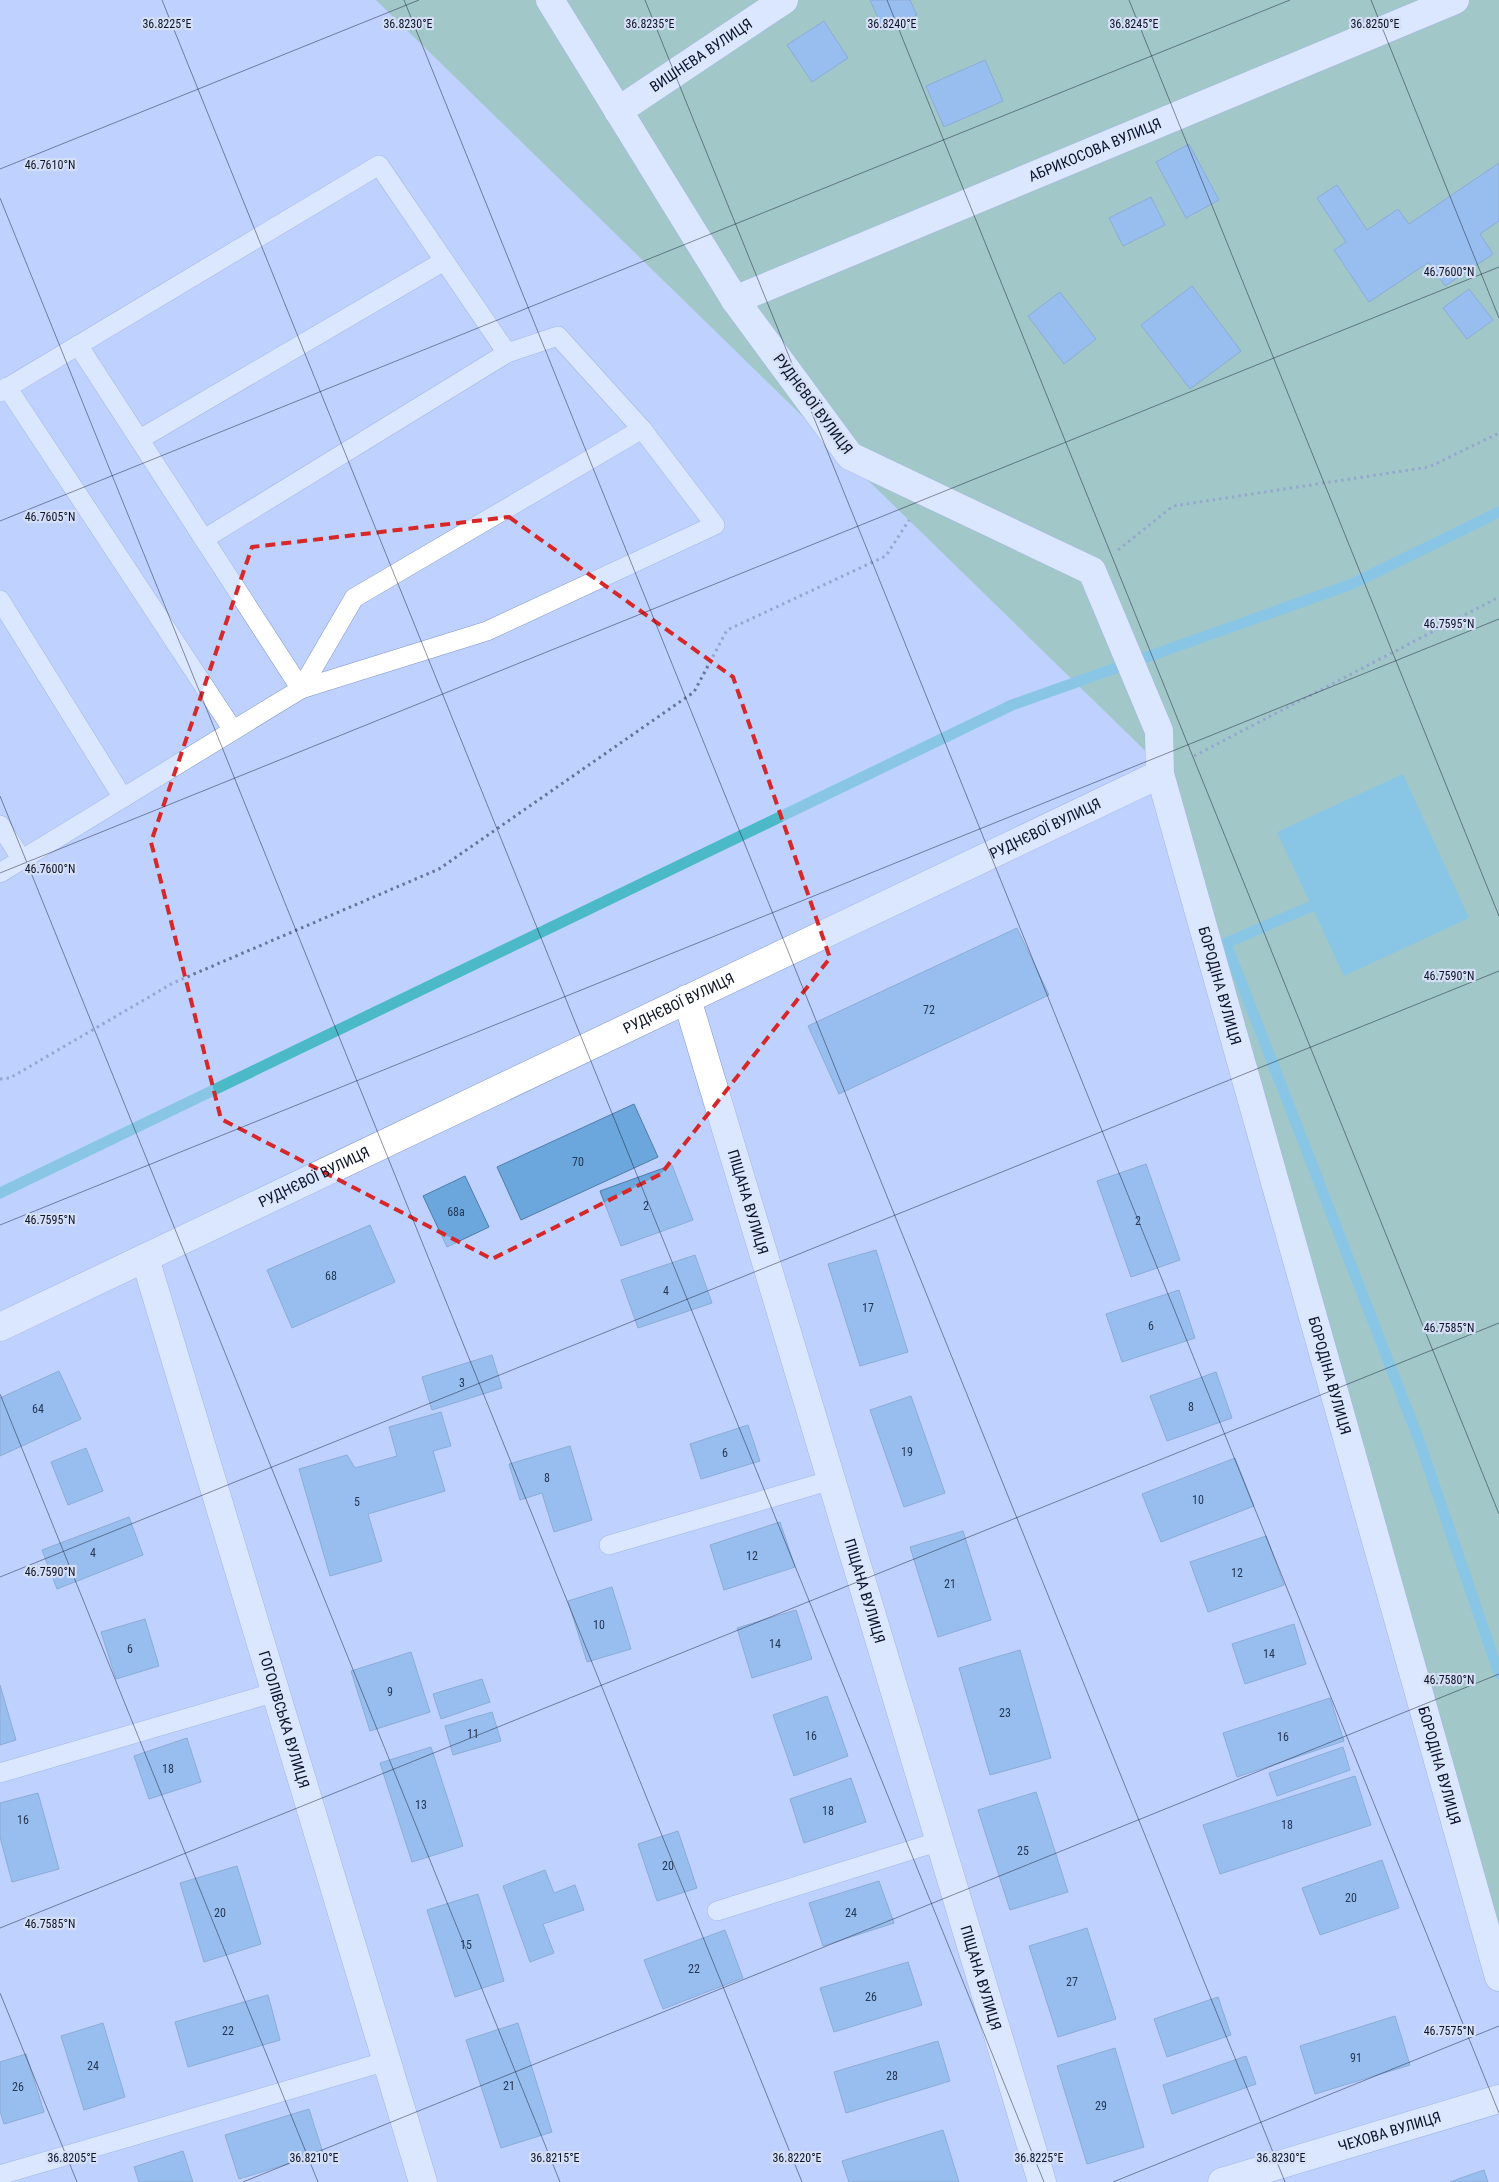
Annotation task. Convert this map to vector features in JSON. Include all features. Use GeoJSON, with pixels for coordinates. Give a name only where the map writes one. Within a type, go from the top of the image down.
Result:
{"type":"FeatureCollection","features":[{"type":"Feature","properties":{"kind":"street","name":"РУДНЄВОЇ ВУЛИЦЯ"},"geometry":{"type":"LineString","coordinates":[[550,0],[735,300],[850,456],[1092,571]]}},
{"type":"Feature","properties":{"kind":"street","name":"ВИШНЕВА ВУЛИЦЯ"},"geometry":{"type":"LineString","coordinates":[[618,111],[784,0]]}},
{"type":"Feature","properties":{"kind":"street","name":"АБРИКОСОВА ВУЛИЦЯ"},"geometry":{"type":"LineString","coordinates":[[735,300],[1455,0]]}},
{"type":"Feature","properties":{"kind":"street"},"geometry":{"type":"LineString","coordinates":[[1092,571],[1159,731],[1160,774]]}},
{"type":"Feature","properties":{"kind":"street","name":"РУДНЄВОЇ ВУЛИЦЯ"},"geometry":{"type":"LineString","coordinates":[[0,1327],[1160,774]]}},
{"type":"Feature","properties":{"kind":"street","name":"БОРОДІНА ВУЛИЦЯ"},"geometry":{"type":"LineString","coordinates":[[1160,774],[1499,1977]]}},
{"type":"Feature","properties":{"kind":"street","name":"ПІЩАНА ВУЛИЦЯ"},"geometry":{"type":"LineString","coordinates":[[688,999],[1042,2182]]}},
{"type":"Feature","properties":{"kind":"street","name":"ГОГОЛІВСЬКА ВУЛИЦЯ"},"geometry":{"type":"LineString","coordinates":[[145,1258],[423,2182]]}},
{"type":"Feature","properties":{"kind":"street","name":"ЧЕХОВА ВУЛИЦЯ"},"geometry":{"type":"LineString","coordinates":[[1222,2182],[1499,2099]]}},
{"type":"Feature","properties":{"kind":"lane"},"geometry":{"type":"LineString","coordinates":[[233,730],[4,390],[379,165],[507,353]]}},
{"type":"Feature","properties":{"kind":"lane"},"geometry":{"type":"LineString","coordinates":[[140,439],[444,261]]}},
{"type":"Feature","properties":{"kind":"lane"},"geometry":{"type":"LineString","coordinates":[[0,873],[301,689],[487,631],[715,525],[642,430],[558,336],[507,353],[204,539]]}},
{"type":"Feature","properties":{"kind":"lane"},"geometry":{"type":"LineString","coordinates":[[78,345],[301,689]]}},
{"type":"Feature","properties":{"kind":"lane"},"geometry":{"type":"LineString","coordinates":[[301,689],[354,598],[642,430]]}},
{"type":"Feature","properties":{"kind":"lane"},"geometry":{"type":"LineString","coordinates":[[0,600],[123,798]]}},
{"type":"Feature","properties":{"kind":"lane"},"geometry":{"type":"LineString","coordinates":[[0,824],[22,860]]}},
{"type":"Feature","properties":{"kind":"lane"},"geometry":{"type":"LineString","coordinates":[[609,1545],[832,1480]]}},
{"type":"Feature","properties":{"kind":"lane"},"geometry":{"type":"LineString","coordinates":[[0,1773],[276,1692]]}},
{"type":"Feature","properties":{"kind":"lane"},"geometry":{"type":"LineString","coordinates":[[717,1911],[940,1840]]}},
{"type":"Feature","properties":{"kind":"lane"},"geometry":{"type":"LineString","coordinates":[[0,2175],[386,2061]]}},
{"type":"Feature","properties":{"kind":"path"},"geometry":{"type":"LineString","coordinates":[[1092,571],[1173,506],[1429,466],[1499,433]]}},
{"type":"Feature","properties":{"kind":"path"},"geometry":{"type":"LineString","coordinates":[[0,1079],[10,1078],[173,983],[438,869],[694,692],[727,630],[886,556],[926,492]]}},
{"type":"Feature","properties":{"kind":"path"},"geometry":{"type":"LineString","coordinates":[[1160,774],[1499,597]]}},
{"type":"Feature","properties":{"kind":"highlighted area"},"geometry":{"type":"Polygon","coordinates":[[[509,517],[733,677],[830,958],[661,1174],[492,1259],[221,1119],[151,842],[252,547],[509,517]]]}},
{"type":"Feature","properties":{"kind":"shaded area"},"geometry":{"type":"Polygon","coordinates":[[[376,0],[1499,0],[1499,1974],[1169,774],[376,0]]]}},
{"type":"Feature","properties":{"kind":"shaded area"},"geometry":{"type":"Polygon","coordinates":[[[1403,774],[1469,918],[1344,976],[1277,832],[1403,774]]]}},
{"type":"Feature","properties":{"kind":"building"},"geometry":{"type":"Polygon","coordinates":[[[870,0],[910,0],[917,15],[884,31],[870,0]]]}},
{"type":"Feature","properties":{"kind":"building"},"geometry":{"type":"Polygon","coordinates":[[[824,21],[848,58],[812,82],[787,45],[824,21]]]}},
{"type":"Feature","properties":{"kind":"building"},"geometry":{"type":"Polygon","coordinates":[[[985,60],[1003,101],[944,127],[926,86],[985,60]]]}},
{"type":"Feature","properties":{"kind":"building"},"geometry":{"type":"Polygon","coordinates":[[[1189,144],[1219,200],[1186,218],[1156,162],[1189,144]]]}},
{"type":"Feature","properties":{"kind":"building"},"geometry":{"type":"Polygon","coordinates":[[[1499,163],[1499,221],[1480,234],[1493,254],[1445,286],[1429,262],[1369,302],[1334,250],[1346,242],[1317,198],[1337,185],[1367,230],[1398,209],[1409,224],[1499,163]]]}},
{"type":"Feature","properties":{"kind":"building"},"geometry":{"type":"Polygon","coordinates":[[[1151,197],[1165,225],[1123,246],[1109,218],[1151,197]]]}},
{"type":"Feature","properties":{"kind":"building"},"geometry":{"type":"Polygon","coordinates":[[[1192,286],[1241,351],[1190,389],[1141,325],[1192,286]]]}},
{"type":"Feature","properties":{"kind":"building"},"geometry":{"type":"Polygon","coordinates":[[[1469,289],[1493,320],[1467,339],[1443,308],[1469,289]]]}},
{"type":"Feature","properties":{"kind":"building"},"geometry":{"type":"Polygon","coordinates":[[[1060,292],[1096,339],[1064,364],[1028,316],[1060,292]]]}},
{"type":"Feature","properties":{"kind":"building"},"geometry":{"type":"Polygon","coordinates":[[[1017,928],[1049,995],[839,1094],[808,1026],[1017,928]]]}},
{"type":"Feature","properties":{"kind":"building"},"geometry":{"type":"Polygon","coordinates":[[[634,1104],[658,1157],[521,1220],[497,1167],[634,1104]]]}},
{"type":"Feature","properties":{"kind":"building"},"geometry":{"type":"Polygon","coordinates":[[[1146,1164],[1180,1260],[1131,1277],[1097,1181],[1146,1164]]]}},
{"type":"Feature","properties":{"kind":"building"},"geometry":{"type":"Polygon","coordinates":[[[672,1165],[693,1220],[621,1246],[600,1191],[672,1165]]]}},
{"type":"Feature","properties":{"kind":"building"},"geometry":{"type":"Polygon","coordinates":[[[465,1176],[489,1227],[447,1247],[423,1196],[465,1176]]]}},
{"type":"Feature","properties":{"kind":"building"},"geometry":{"type":"Polygon","coordinates":[[[370,1225],[395,1282],[292,1328],[267,1270],[370,1225]]]}},
{"type":"Feature","properties":{"kind":"building"},"geometry":{"type":"Polygon","coordinates":[[[876,1250],[908,1352],[860,1366],[828,1264],[876,1250]]]}},
{"type":"Feature","properties":{"kind":"building"},"geometry":{"type":"Polygon","coordinates":[[[695,1255],[712,1303],[638,1328],[621,1280],[695,1255]]]}},
{"type":"Feature","properties":{"kind":"building"},"geometry":{"type":"Polygon","coordinates":[[[1179,1290],[1195,1338],[1122,1362],[1106,1314],[1179,1290]]]}},
{"type":"Feature","properties":{"kind":"building"},"geometry":{"type":"Polygon","coordinates":[[[492,1355],[502,1388],[432,1410],[422,1377],[492,1355]]]}},
{"type":"Feature","properties":{"kind":"building"},"geometry":{"type":"Polygon","coordinates":[[[59,1371],[81,1419],[0,1456],[0,1398],[59,1371]]]}},
{"type":"Feature","properties":{"kind":"building"},"geometry":{"type":"Polygon","coordinates":[[[1216,1372],[1232,1418],[1167,1441],[1150,1396],[1216,1372]]]}},
{"type":"Feature","properties":{"kind":"building"},"geometry":{"type":"Polygon","coordinates":[[[911,1396],[945,1493],[904,1507],[870,1410],[911,1396]]]}},
{"type":"Feature","properties":{"kind":"building"},"geometry":{"type":"Polygon","coordinates":[[[441,1412],[451,1446],[433,1451],[445,1491],[368,1514],[382,1561],[330,1576],[299,1469],[347,1455],[355,1468],[397,1456],[389,1427],[441,1412]]]}},
{"type":"Feature","properties":{"kind":"building"},"geometry":{"type":"Polygon","coordinates":[[[748,1425],[760,1461],[701,1479],[690,1444],[748,1425]]]}},
{"type":"Feature","properties":{"kind":"building"},"geometry":{"type":"Polygon","coordinates":[[[570,1446],[592,1520],[554,1532],[542,1493],[520,1500],[509,1464],[570,1446]]]}},
{"type":"Feature","properties":{"kind":"building"},"geometry":{"type":"Polygon","coordinates":[[[86,1448],[103,1491],[68,1505],[51,1462],[86,1448]]]}},
{"type":"Feature","properties":{"kind":"building"},"geometry":{"type":"Polygon","coordinates":[[[1235,1458],[1254,1506],[1161,1542],[1142,1494],[1235,1458]]]}},
{"type":"Feature","properties":{"kind":"building"},"geometry":{"type":"Polygon","coordinates":[[[129,1517],[143,1555],[57,1589],[42,1550],[129,1517]]]}},
{"type":"Feature","properties":{"kind":"building"},"geometry":{"type":"Polygon","coordinates":[[[780,1522],[795,1567],[724,1590],[710,1545],[780,1522]]]}},
{"type":"Feature","properties":{"kind":"building"},"geometry":{"type":"Polygon","coordinates":[[[963,1531],[991,1620],[938,1637],[910,1547],[963,1531]]]}},
{"type":"Feature","properties":{"kind":"building"},"geometry":{"type":"Polygon","coordinates":[[[1266,1536],[1284,1585],[1208,1612],[1190,1562],[1266,1536]]]}},
{"type":"Feature","properties":{"kind":"building"},"geometry":{"type":"Polygon","coordinates":[[[612,1587],[631,1649],[587,1662],[568,1601],[612,1587]]]}},
{"type":"Feature","properties":{"kind":"building"},"geometry":{"type":"Polygon","coordinates":[[[796,1610],[812,1659],[752,1678],[737,1628],[796,1610]]]}},
{"type":"Feature","properties":{"kind":"building"},"geometry":{"type":"Polygon","coordinates":[[[145,1619],[159,1666],[116,1679],[101,1632],[145,1619]]]}},
{"type":"Feature","properties":{"kind":"building"},"geometry":{"type":"Polygon","coordinates":[[[1294,1624],[1306,1664],[1245,1684],[1232,1644],[1294,1624]]]}},
{"type":"Feature","properties":{"kind":"building"},"geometry":{"type":"Polygon","coordinates":[[[1020,1650],[1051,1758],[990,1775],[959,1668],[1020,1650]]]}},
{"type":"Feature","properties":{"kind":"building"},"geometry":{"type":"Polygon","coordinates":[[[411,1652],[430,1712],[370,1731],[351,1671],[411,1652]]]}},
{"type":"Feature","properties":{"kind":"building"},"geometry":{"type":"Polygon","coordinates":[[[482,1679],[490,1702],[441,1719],[433,1694],[482,1679]]]}},
{"type":"Feature","properties":{"kind":"building"},"geometry":{"type":"Polygon","coordinates":[[[0,1685],[16,1740],[0,1745],[0,1685]]]}},
{"type":"Feature","properties":{"kind":"building"},"geometry":{"type":"Polygon","coordinates":[[[827,1696],[848,1756],[794,1776],[773,1715],[827,1696]]]}},
{"type":"Feature","properties":{"kind":"building"},"geometry":{"type":"Polygon","coordinates":[[[1330,1698],[1344,1741],[1237,1777],[1223,1733],[1330,1698]]]}},
{"type":"Feature","properties":{"kind":"building"},"geometry":{"type":"Polygon","coordinates":[[[492,1712],[501,1741],[453,1755],[445,1726],[492,1712]]]}},
{"type":"Feature","properties":{"kind":"building"},"geometry":{"type":"Polygon","coordinates":[[[187,1738],[201,1782],[149,1799],[134,1756],[187,1738]]]}},
{"type":"Feature","properties":{"kind":"building"},"geometry":{"type":"Polygon","coordinates":[[[431,1747],[463,1846],[412,1862],[380,1763],[431,1747]]]}},
{"type":"Feature","properties":{"kind":"building"},"geometry":{"type":"Polygon","coordinates":[[[1343,1747],[1350,1770],[1277,1796],[1269,1773],[1343,1747]]]}},
{"type":"Feature","properties":{"kind":"building"},"geometry":{"type":"Polygon","coordinates":[[[1355,1776],[1371,1825],[1220,1874],[1203,1825],[1355,1776]]]}},
{"type":"Feature","properties":{"kind":"building"},"geometry":{"type":"Polygon","coordinates":[[[851,1778],[866,1822],[804,1843],[790,1799],[851,1778]]]}},
{"type":"Feature","properties":{"kind":"building"},"geometry":{"type":"Polygon","coordinates":[[[1036,1792],[1068,1892],[1010,1910],[978,1810],[1036,1792]]]}},
{"type":"Feature","properties":{"kind":"building"},"geometry":{"type":"Polygon","coordinates":[[[38,1793],[59,1869],[12,1882],[0,1837],[0,1803],[38,1793]]]}},
{"type":"Feature","properties":{"kind":"building"},"geometry":{"type":"Polygon","coordinates":[[[678,1831],[697,1888],[657,1901],[638,1844],[678,1831]]]}},
{"type":"Feature","properties":{"kind":"building"},"geometry":{"type":"Polygon","coordinates":[[[1382,1860],[1399,1908],[1320,1935],[1302,1888],[1382,1860]]]}},
{"type":"Feature","properties":{"kind":"building"},"geometry":{"type":"Polygon","coordinates":[[[237,1866],[261,1944],[204,1962],[180,1883],[237,1866]]]}},
{"type":"Feature","properties":{"kind":"building"},"geometry":{"type":"Polygon","coordinates":[[[545,1870],[554,1893],[575,1885],[584,1910],[543,1924],[554,1953],[530,1962],[503,1886],[545,1870]]]}},
{"type":"Feature","properties":{"kind":"building"},"geometry":{"type":"Polygon","coordinates":[[[879,1881],[894,1923],[823,1946],[809,1903],[879,1881]]]}},
{"type":"Feature","properties":{"kind":"building"},"geometry":{"type":"Polygon","coordinates":[[[478,1894],[504,1981],[455,1997],[427,1910],[478,1894]]]}},
{"type":"Feature","properties":{"kind":"building"},"geometry":{"type":"Polygon","coordinates":[[[1087,1928],[1116,2019],[1058,2037],[1029,1946],[1087,1928]]]}},
{"type":"Feature","properties":{"kind":"building"},"geometry":{"type":"Polygon","coordinates":[[[725,1930],[743,1978],[663,2009],[644,1960],[725,1930]]]}},
{"type":"Feature","properties":{"kind":"building"},"geometry":{"type":"Polygon","coordinates":[[[908,1962],[922,2005],[834,2032],[820,1988],[908,1962]]]}},
{"type":"Feature","properties":{"kind":"building"},"geometry":{"type":"Polygon","coordinates":[[[268,1995],[280,2040],[188,2067],[175,2022],[268,1995]]]}},
{"type":"Feature","properties":{"kind":"building"},"geometry":{"type":"Polygon","coordinates":[[[1218,1997],[1231,2035],[1167,2057],[1154,2019],[1218,1997]]]}},
{"type":"Feature","properties":{"kind":"building"},"geometry":{"type":"Polygon","coordinates":[[[1395,2016],[1410,2065],[1315,2094],[1300,2046],[1395,2016]]]}},
{"type":"Feature","properties":{"kind":"building"},"geometry":{"type":"Polygon","coordinates":[[[103,2023],[125,2097],[84,2110],[61,2036],[103,2023]]]}},
{"type":"Feature","properties":{"kind":"building"},"geometry":{"type":"Polygon","coordinates":[[[518,2023],[552,2132],[501,2148],[466,2040],[518,2023]]]}},
{"type":"Feature","properties":{"kind":"building"},"geometry":{"type":"Polygon","coordinates":[[[938,2041],[950,2081],[846,2113],[834,2072],[938,2041]]]}},
{"type":"Feature","properties":{"kind":"building"},"geometry":{"type":"Polygon","coordinates":[[[1115,2048],[1144,2147],[1087,2164],[1057,2066],[1115,2048]]]}},
{"type":"Feature","properties":{"kind":"building"},"geometry":{"type":"Polygon","coordinates":[[[26,2054],[44,2112],[4,2124],[0,2111],[0,2062],[26,2054]]]}},
{"type":"Feature","properties":{"kind":"building"},"geometry":{"type":"Polygon","coordinates":[[[1246,2056],[1256,2084],[1172,2114],[1163,2085],[1246,2056]]]}},
{"type":"Feature","properties":{"kind":"building"},"geometry":{"type":"Polygon","coordinates":[[[309,2109],[323,2153],[239,2179],[225,2135],[309,2109]]]}},
{"type":"Feature","properties":{"kind":"building"},"geometry":{"type":"Polygon","coordinates":[[[943,2130],[959,2182],[849,2182],[842,2161],[943,2130]]]}},
{"type":"Feature","properties":{"kind":"building"},"geometry":{"type":"Polygon","coordinates":[[[183,2151],[193,2182],[139,2182],[134,2167],[183,2151]]]}},
{"type":"Feature","properties":{"kind":"building"},"geometry":{"type":"Polygon","coordinates":[[[1484,2170],[1488,2182],[1450,2182],[1464,2177],[1484,2170]]]}},
{"type":"Feature","properties":{"kind":"waterway"},"geometry":{"type":"LineString","coordinates":[[0,1193],[1012,705],[1352,584],[1499,512]]}},
{"type":"Feature","properties":{"kind":"waterway"},"geometry":{"type":"LineString","coordinates":[[1312,906],[1226,943],[1419,1440],[1499,1674]]}}]}
